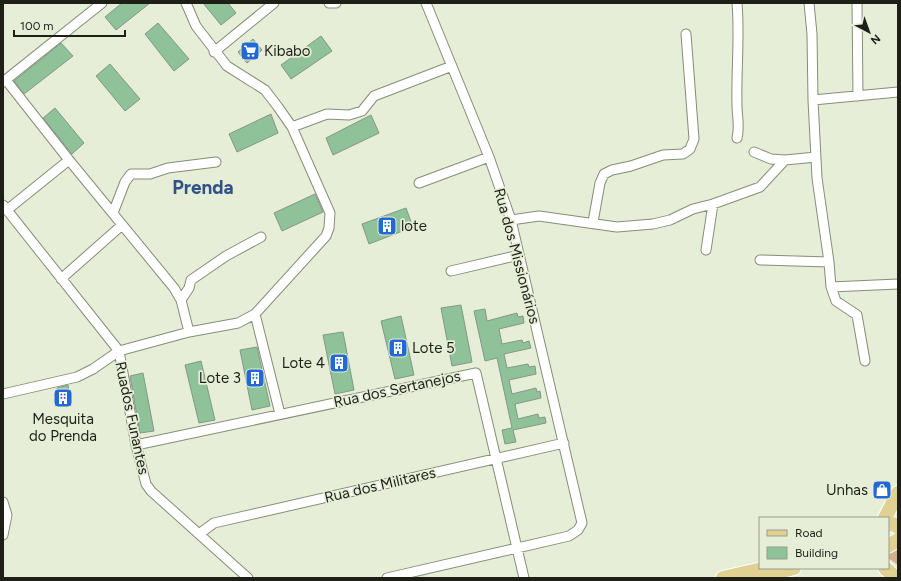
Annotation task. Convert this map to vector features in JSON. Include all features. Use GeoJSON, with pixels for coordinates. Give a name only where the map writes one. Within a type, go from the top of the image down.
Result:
{"type":"FeatureCollection","features":[{"type":"Feature","properties":{"kind":"main road"},"geometry":{"type":"LineString","coordinates":[[886,517],[898,493]]}},
{"type":"Feature","properties":{"kind":"main road"},"geometry":{"type":"LineString","coordinates":[[889,526],[893,524],[898,527]]}},
{"type":"Feature","properties":{"kind":"main road"},"geometry":{"type":"LineString","coordinates":[[889,546],[898,540]]}},
{"type":"Feature","properties":{"kind":"main road"},"geometry":{"type":"LineString","coordinates":[[723,578],[763,569]]}},
{"type":"Feature","properties":{"kind":"main road"},"geometry":{"type":"LineString","coordinates":[[751,578],[790,569]]}},
{"type":"Feature","properties":{"kind":"main road"},"geometry":{"type":"LineString","coordinates":[[886,569],[896,578]]}},
{"type":"Feature","properties":{"kind":"street"},"geometry":{"type":"LineString","coordinates":[[102,3],[4,81],[168,281],[181,300],[189,332]]}},
{"type":"Feature","properties":{"kind":"street"},"geometry":{"type":"LineString","coordinates":[[3,394],[78,377],[93,369],[119,351],[189,332],[238,323],[255,314],[320,244],[330,228],[330,212],[327,203],[292,127],[265,90],[227,66],[214,52],[196,26],[186,3]]}},
{"type":"Feature","properties":{"kind":"street"},"geometry":{"type":"LineString","coordinates":[[214,52],[274,3]]}},
{"type":"Feature","properties":{"kind":"street"},"geometry":{"type":"LineString","coordinates":[[329,3],[336,3]]}},
{"type":"Feature","properties":{"kind":"street","name":"Rua dos Missionários"},"geometry":{"type":"LineString","coordinates":[[426,3],[489,157],[511,220],[581,518],[580,527],[572,535],[516,547]]}},
{"type":"Feature","properties":{"kind":"street"},"geometry":{"type":"LineString","coordinates":[[737,3],[739,58],[737,106],[739,131],[737,138]]}},
{"type":"Feature","properties":{"kind":"street"},"geometry":{"type":"LineString","coordinates":[[809,3],[812,34],[813,100],[817,178],[829,262],[831,287],[836,301],[857,315],[865,361]]}},
{"type":"Feature","properties":{"kind":"street"},"geometry":{"type":"LineString","coordinates":[[857,3],[858,96]]}},
{"type":"Feature","properties":{"kind":"street"},"geometry":{"type":"LineString","coordinates":[[593,222],[600,183],[604,174],[612,170],[630,166],[663,155],[683,154],[692,146],[694,138],[686,34]]}},
{"type":"Feature","properties":{"kind":"street"},"geometry":{"type":"LineString","coordinates":[[292,127],[327,114],[349,115],[362,110],[374,96],[452,66]]}},
{"type":"Feature","properties":{"kind":"street"},"geometry":{"type":"LineString","coordinates":[[813,100],[898,92]]}},
{"type":"Feature","properties":{"kind":"street"},"geometry":{"type":"LineString","coordinates":[[754,152],[771,159],[785,160],[816,157]]}},
{"type":"Feature","properties":{"kind":"street"},"geometry":{"type":"LineString","coordinates":[[419,183],[489,157]]}},
{"type":"Feature","properties":{"kind":"street"},"geometry":{"type":"LineString","coordinates":[[5,208],[69,160]]}},
{"type":"Feature","properties":{"kind":"street"},"geometry":{"type":"LineString","coordinates":[[511,220],[539,216],[593,222],[617,227],[652,224],[670,220],[693,209],[713,204],[760,188],[785,160]]}},
{"type":"Feature","properties":{"kind":"street"},"geometry":{"type":"LineString","coordinates":[[113,213],[125,182],[131,174],[150,174],[168,168],[216,162]]}},
{"type":"Feature","properties":{"kind":"street"},"geometry":{"type":"LineString","coordinates":[[706,250],[713,204]]}},
{"type":"Feature","properties":{"kind":"street","name":"Ruados Funantes"},"geometry":{"type":"LineString","coordinates":[[5,208],[60,279],[119,351],[136,445],[146,484],[151,491],[248,578]]}},
{"type":"Feature","properties":{"kind":"street"},"geometry":{"type":"LineString","coordinates":[[60,279],[122,225]]}},
{"type":"Feature","properties":{"kind":"street"},"geometry":{"type":"LineString","coordinates":[[181,300],[189,288],[190,280],[226,256],[261,237]]}},
{"type":"Feature","properties":{"kind":"street"},"geometry":{"type":"LineString","coordinates":[[451,271],[519,254]]}},
{"type":"Feature","properties":{"kind":"street"},"geometry":{"type":"LineString","coordinates":[[760,260],[829,262]]}},
{"type":"Feature","properties":{"kind":"street"},"geometry":{"type":"LineString","coordinates":[[831,287],[898,284]]}},
{"type":"Feature","properties":{"kind":"street"},"geometry":{"type":"LineString","coordinates":[[255,314],[280,414]]}},
{"type":"Feature","properties":{"kind":"street","name":"Rua dos Sertanejos"},"geometry":{"type":"LineString","coordinates":[[136,445],[476,373],[524,578]]}},
{"type":"Feature","properties":{"kind":"street","name":"Rua dos Militares"},"geometry":{"type":"LineString","coordinates":[[199,534],[214,523],[564,443]]}},
{"type":"Feature","properties":{"kind":"street"},"geometry":{"type":"LineString","coordinates":[[3,502],[7,514],[3,535]]}},
{"type":"Feature","properties":{"kind":"street"},"geometry":{"type":"LineString","coordinates":[[387,578],[516,547]]}},
{"type":"Feature","properties":{"kind":"shaded area"},"geometry":{"type":"Polygon","coordinates":[[[898,546],[898,565],[889,559],[889,549],[898,546]]]}},
{"type":"Feature","properties":{"kind":"building"},"geometry":{"type":"Polygon","coordinates":[[[122,3],[150,3],[116,30],[105,17],[122,3]]]}},
{"type":"Feature","properties":{"kind":"building"},"geometry":{"type":"Polygon","coordinates":[[[203,3],[228,3],[236,13],[221,25],[203,3]]]}},
{"type":"Feature","properties":{"kind":"building"},"geometry":{"type":"Polygon","coordinates":[[[158,23],[189,59],[174,71],[145,34],[158,23]]]}},
{"type":"Feature","properties":{"kind":"building"},"geometry":{"type":"Polygon","coordinates":[[[321,36],[332,51],[291,79],[281,65],[321,36]]]}},
{"type":"Feature","properties":{"kind":"building","name":"Kibabo"},"geometry":{"type":"Polygon","coordinates":[[[253,39],[262,50],[247,63],[238,52],[253,39]]]}},
{"type":"Feature","properties":{"kind":"building"},"geometry":{"type":"Polygon","coordinates":[[[61,43],[73,56],[24,94],[14,81],[61,43]]]}},
{"type":"Feature","properties":{"kind":"building"},"geometry":{"type":"Polygon","coordinates":[[[110,64],[140,99],[125,111],[96,76],[110,64]]]}},
{"type":"Feature","properties":{"kind":"building"},"geometry":{"type":"Polygon","coordinates":[[[55,108],[84,143],[72,154],[43,118],[55,108]]]}},
{"type":"Feature","properties":{"kind":"building"},"geometry":{"type":"Polygon","coordinates":[[[271,114],[278,133],[237,152],[229,134],[271,114]]]}},
{"type":"Feature","properties":{"kind":"building"},"geometry":{"type":"Polygon","coordinates":[[[371,115],[379,133],[333,155],[326,138],[371,115]]]}},
{"type":"Feature","properties":{"kind":"building"},"geometry":{"type":"Polygon","coordinates":[[[315,194],[323,212],[282,231],[274,213],[315,194]]]}},
{"type":"Feature","properties":{"kind":"building","name":"lote"},"geometry":{"type":"Polygon","coordinates":[[[406,208],[413,227],[369,244],[362,224],[406,208]]]}},
{"type":"Feature","properties":{"kind":"building"},"geometry":{"type":"Polygon","coordinates":[[[461,305],[472,362],[452,366],[441,308],[461,305]]]}},
{"type":"Feature","properties":{"kind":"building"},"geometry":{"type":"Polygon","coordinates":[[[485,309],[487,321],[517,313],[518,317],[523,316],[524,323],[499,329],[502,344],[522,340],[523,343],[529,341],[531,348],[504,354],[507,368],[528,364],[529,367],[535,366],[536,374],[509,380],[512,394],[536,388],[537,392],[540,391],[541,398],[515,404],[518,419],[538,414],[539,418],[545,417],[546,423],[513,430],[516,442],[505,444],[502,430],[512,428],[497,358],[485,361],[474,311],[485,309]]]}},
{"type":"Feature","properties":{"kind":"building","name":"Lote 5"},"geometry":{"type":"Polygon","coordinates":[[[401,316],[414,375],[395,379],[381,321],[401,316]]]}},
{"type":"Feature","properties":{"kind":"building","name":"Lote 4"},"geometry":{"type":"Polygon","coordinates":[[[343,332],[354,390],[335,394],[323,335],[343,332]]]}},
{"type":"Feature","properties":{"kind":"building","name":"Lote 3"},"geometry":{"type":"Polygon","coordinates":[[[257,347],[270,406],[252,410],[240,350],[257,347]]]}},
{"type":"Feature","properties":{"kind":"building"},"geometry":{"type":"Polygon","coordinates":[[[201,361],[215,420],[199,423],[185,365],[201,361]]]}},
{"type":"Feature","properties":{"kind":"building"},"geometry":{"type":"Polygon","coordinates":[[[143,373],[154,431],[140,433],[130,376],[143,373]]]}},
{"type":"Feature","properties":{"kind":"building","name":"Mesquita do Prenda"},"geometry":{"type":"Polygon","coordinates":[[[68,385],[70,402],[58,405],[56,395],[57,388],[68,385]]]}},
{"type":"Feature","properties":{"kind":"place","name":"Kibabo"},"geometry":{"type":"Point","coordinates":[250,51]}},
{"type":"Feature","properties":{"kind":"place","name":"lote"},"geometry":{"type":"Point","coordinates":[387,226]}},
{"type":"Feature","properties":{"kind":"place","name":"Lote 5"},"geometry":{"type":"Point","coordinates":[398,348]}},
{"type":"Feature","properties":{"kind":"place","name":"Lote 4"},"geometry":{"type":"Point","coordinates":[339,363]}},
{"type":"Feature","properties":{"kind":"place","name":"Lote 3"},"geometry":{"type":"Point","coordinates":[255,378]}},
{"type":"Feature","properties":{"kind":"place","name":"Mesquita do Prenda"},"geometry":{"type":"Point","coordinates":[63,398]}},
{"type":"Feature","properties":{"kind":"place","name":"Unhas"},"geometry":{"type":"Point","coordinates":[882,490]}},
{"type":"Feature","properties":{"kind":"district","name":"Prenda"},"geometry":{"type":"Point","coordinates":[203,187]}}]}
